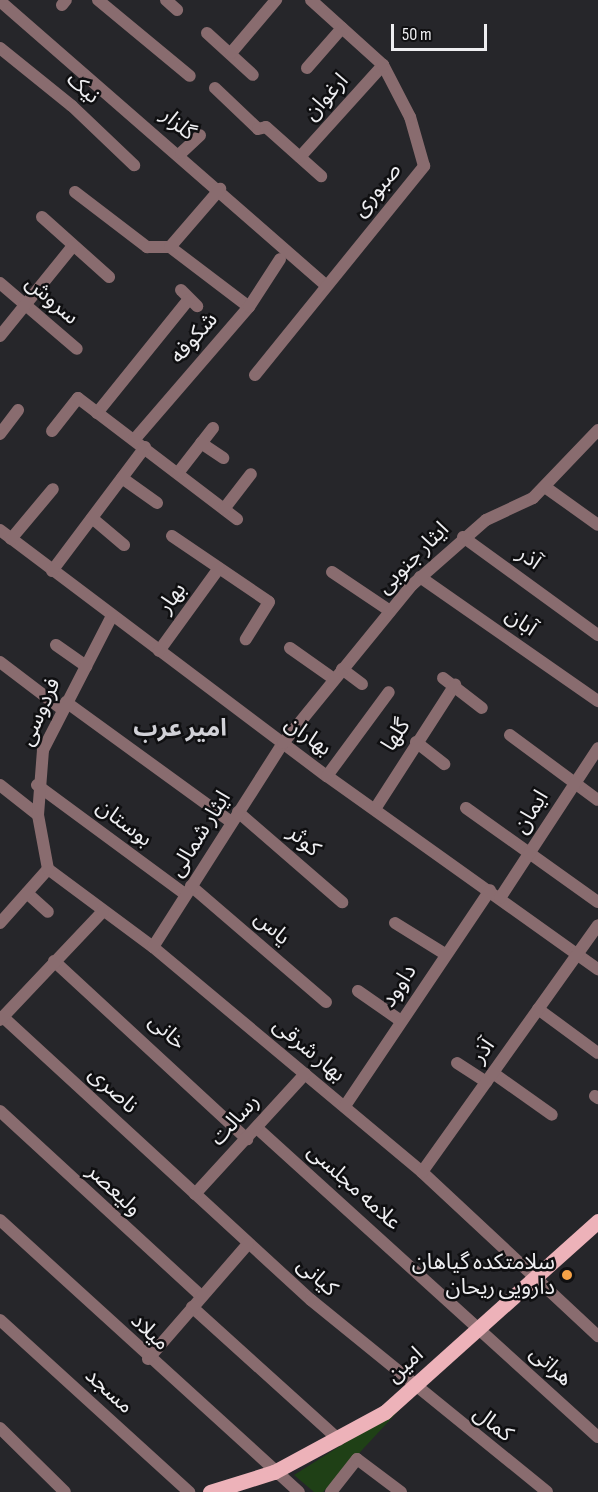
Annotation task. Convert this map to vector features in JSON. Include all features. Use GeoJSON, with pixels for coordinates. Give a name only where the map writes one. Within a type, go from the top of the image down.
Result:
{"type":"FeatureCollection","features":[{"type":"Feature","properties":{"kind":"main road","name":"امین"},"geometry":{"type":"LineString","coordinates":[[210,1492],[274,1472],[339,1440],[414,1389],[476,1326],[598,1221]]}},
{"type":"Feature","properties":{"kind":"street"},"geometry":{"type":"LineString","coordinates":[[98,0],[190,76]]}},
{"type":"Feature","properties":{"kind":"street"},"geometry":{"type":"LineString","coordinates":[[166,0],[177,10]]}},
{"type":"Feature","properties":{"kind":"street"},"geometry":{"type":"LineString","coordinates":[[231,53],[276,0]]}},
{"type":"Feature","properties":{"kind":"street","name":"صبوری"},"geometry":{"type":"LineString","coordinates":[[255,375],[424,166],[410,117],[383,65],[311,0]]}},
{"type":"Feature","properties":{"kind":"street","name":"گلزار"},"geometry":{"type":"LineString","coordinates":[[0,1],[181,153],[326,285]]}},
{"type":"Feature","properties":{"kind":"street"},"geometry":{"type":"LineString","coordinates":[[307,68],[342,28]]}},
{"type":"Feature","properties":{"kind":"street"},"geometry":{"type":"LineString","coordinates":[[207,33],[253,75]]}},
{"type":"Feature","properties":{"kind":"street","name":"نیک"},"geometry":{"type":"LineString","coordinates":[[0,48],[72,106],[134,165]]}},
{"type":"Feature","properties":{"kind":"street","name":"ارغوان"},"geometry":{"type":"LineString","coordinates":[[300,157],[383,65]]}},
{"type":"Feature","properties":{"kind":"street"},"geometry":{"type":"LineString","coordinates":[[214,88],[258,129],[266,127],[321,176]]}},
{"type":"Feature","properties":{"kind":"street"},"geometry":{"type":"LineString","coordinates":[[181,153],[201,135]]}},
{"type":"Feature","properties":{"kind":"street"},"geometry":{"type":"LineString","coordinates":[[170,247],[220,189]]}},
{"type":"Feature","properties":{"kind":"street"},"geometry":{"type":"LineString","coordinates":[[75,192],[147,247],[170,247],[249,307]]}},
{"type":"Feature","properties":{"kind":"street"},"geometry":{"type":"LineString","coordinates":[[42,217],[109,278]]}},
{"type":"Feature","properties":{"kind":"street"},"geometry":{"type":"LineString","coordinates":[[0,336],[74,246]]}},
{"type":"Feature","properties":{"kind":"street","name":"شکوفه"},"geometry":{"type":"LineString","coordinates":[[134,440],[249,307],[280,259]]}},
{"type":"Feature","properties":{"kind":"street","name":"سروش"},"geometry":{"type":"LineString","coordinates":[[0,283],[77,349]]}},
{"type":"Feature","properties":{"kind":"street"},"geometry":{"type":"LineString","coordinates":[[97,413],[189,298]]}},
{"type":"Feature","properties":{"kind":"street"},"geometry":{"type":"LineString","coordinates":[[52,431],[78,398],[237,519]]}},
{"type":"Feature","properties":{"kind":"street"},"geometry":{"type":"LineString","coordinates":[[0,434],[18,410]]}},
{"type":"Feature","properties":{"kind":"street"},"geometry":{"type":"LineString","coordinates":[[178,473],[213,428]]}},
{"type":"Feature","properties":{"kind":"street","name":"ایثار جنوبی"},"geometry":{"type":"LineString","coordinates":[[283,743],[420,577],[464,537],[545,487],[598,430]]}},
{"type":"Feature","properties":{"kind":"street"},"geometry":{"type":"LineString","coordinates":[[201,443],[223,458]]}},
{"type":"Feature","properties":{"kind":"street"},"geometry":{"type":"LineString","coordinates":[[52,571],[145,447]]}},
{"type":"Feature","properties":{"kind":"street"},"geometry":{"type":"LineString","coordinates":[[224,509],[251,474]]}},
{"type":"Feature","properties":{"kind":"street"},"geometry":{"type":"LineString","coordinates":[[122,478],[157,503]]}},
{"type":"Feature","properties":{"kind":"street"},"geometry":{"type":"LineString","coordinates":[[545,487],[598,525]]}},
{"type":"Feature","properties":{"kind":"street"},"geometry":{"type":"LineString","coordinates":[[12,539],[54,489]]}},
{"type":"Feature","properties":{"kind":"street"},"geometry":{"type":"LineString","coordinates":[[92,518],[124,545]]}},
{"type":"Feature","properties":{"kind":"street","name":"بهاران"},"geometry":{"type":"LineString","coordinates":[[0,530],[327,776],[598,969]]}},
{"type":"Feature","properties":{"kind":"street"},"geometry":{"type":"LineString","coordinates":[[172,536],[269,602],[246,639]]}},
{"type":"Feature","properties":{"kind":"street","name":"آذر"},"geometry":{"type":"LineString","coordinates":[[464,537],[598,635]]}},
{"type":"Feature","properties":{"kind":"street","name":"بهار"},"geometry":{"type":"LineString","coordinates":[[159,651],[219,568]]}},
{"type":"Feature","properties":{"kind":"street"},"geometry":{"type":"LineString","coordinates":[[332,572],[390,611]]}},
{"type":"Feature","properties":{"kind":"street","name":"آبان"},"geometry":{"type":"LineString","coordinates":[[420,577],[598,701]]}},
{"type":"Feature","properties":{"kind":"street","name":"فردوسی"},"geometry":{"type":"LineString","coordinates":[[48,869],[38,815],[37,785],[43,750],[64,705],[112,616]]}},
{"type":"Feature","properties":{"kind":"street"},"geometry":{"type":"LineString","coordinates":[[56,645],[86,666]]}},
{"type":"Feature","properties":{"kind":"street"},"geometry":{"type":"LineString","coordinates":[[290,648],[362,684]]}},
{"type":"Feature","properties":{"kind":"street","name":"کوثر"},"geometry":{"type":"LineString","coordinates":[[0,662],[235,817],[342,902]]}},
{"type":"Feature","properties":{"kind":"street"},"geometry":{"type":"LineString","coordinates":[[443,678],[482,708]]}},
{"type":"Feature","properties":{"kind":"street","name":"گلها"},"geometry":{"type":"LineString","coordinates":[[375,809],[416,742],[455,685]]}},
{"type":"Feature","properties":{"kind":"street"},"geometry":{"type":"LineString","coordinates":[[327,776],[389,692]]}},
{"type":"Feature","properties":{"kind":"street"},"geometry":{"type":"LineString","coordinates":[[510,735],[598,800]]}},
{"type":"Feature","properties":{"kind":"street"},"geometry":{"type":"LineString","coordinates":[[416,742],[444,764]]}},
{"type":"Feature","properties":{"kind":"street","name":"ایثار شمالی"},"geometry":{"type":"LineString","coordinates":[[153,947],[283,743]]}},
{"type":"Feature","properties":{"kind":"street","name":"ایمان"},"geometry":{"type":"LineString","coordinates":[[495,894],[530,854],[598,748]]}},
{"type":"Feature","properties":{"kind":"street"},"geometry":{"type":"LineString","coordinates":[[0,784],[38,815]]}},
{"type":"Feature","properties":{"kind":"street","name":"بوستان"},"geometry":{"type":"LineString","coordinates":[[37,785],[188,891]]}},
{"type":"Feature","properties":{"kind":"street"},"geometry":{"type":"LineString","coordinates":[[466,808],[598,902]]}},
{"type":"Feature","properties":{"kind":"street"},"geometry":{"type":"LineString","coordinates":[[0,923],[48,869]]}},
{"type":"Feature","properties":{"kind":"street","name":"بهار شرقی"},"geometry":{"type":"LineString","coordinates":[[48,869],[153,947],[345,1106],[422,1172],[598,1336]]}},
{"type":"Feature","properties":{"kind":"street","name":"یاس"},"geometry":{"type":"LineString","coordinates":[[188,891],[326,1002]]}},
{"type":"Feature","properties":{"kind":"street"},"geometry":{"type":"LineString","coordinates":[[27,893],[48,912]]}},
{"type":"Feature","properties":{"kind":"street","name":"داوود"},"geometry":{"type":"LineString","coordinates":[[345,1106],[445,954],[495,894]]}},
{"type":"Feature","properties":{"kind":"street"},"geometry":{"type":"LineString","coordinates":[[2,1019],[103,911]]}},
{"type":"Feature","properties":{"kind":"street"},"geometry":{"type":"LineString","coordinates":[[395,923],[445,954]]}},
{"type":"Feature","properties":{"kind":"street"},"geometry":{"type":"LineString","coordinates":[[578,954],[598,925]]}},
{"type":"Feature","properties":{"kind":"street","name":"آذر"},"geometry":{"type":"LineString","coordinates":[[422,1172],[578,954]]}},
{"type":"Feature","properties":{"kind":"street","name":"خانی"},"geometry":{"type":"LineString","coordinates":[[54,961],[247,1139]]}},
{"type":"Feature","properties":{"kind":"street"},"geometry":{"type":"LineString","coordinates":[[358,991],[401,1021]]}},
{"type":"Feature","properties":{"kind":"street"},"geometry":{"type":"LineString","coordinates":[[538,1009],[598,1053]]}},
{"type":"Feature","properties":{"kind":"street","name":"ناصری"},"geometry":{"type":"LineString","coordinates":[[2,1019],[195,1194]]}},
{"type":"Feature","properties":{"kind":"street"},"geometry":{"type":"LineString","coordinates":[[457,1063],[489,1078],[552,1115]]}},
{"type":"Feature","properties":{"kind":"street","name":"رسالت"},"geometry":{"type":"LineString","coordinates":[[195,1194],[304,1074]]}},
{"type":"Feature","properties":{"kind":"street","name":"ولیعصر"},"geometry":{"type":"LineString","coordinates":[[0,1111],[201,1296]]}},
{"type":"Feature","properties":{"kind":"street","name":"علامه مجلسی"},"geometry":{"type":"LineString","coordinates":[[257,1128],[476,1326]]}},
{"type":"Feature","properties":{"kind":"street","name":"کیانی"},"geometry":{"type":"LineString","coordinates":[[195,1194],[248,1244],[414,1389]]}},
{"type":"Feature","properties":{"kind":"street","name":"میلاد"},"geometry":{"type":"LineString","coordinates":[[0,1220],[147,1359],[299,1492]]}},
{"type":"Feature","properties":{"kind":"street"},"geometry":{"type":"LineString","coordinates":[[147,1359],[248,1244]]}},
{"type":"Feature","properties":{"kind":"street"},"geometry":{"type":"LineString","coordinates":[[192,1307],[339,1440]]}},
{"type":"Feature","properties":{"kind":"street","name":"مسجد"},"geometry":{"type":"LineString","coordinates":[[0,1320],[189,1492]]}},
{"type":"Feature","properties":{"kind":"street","name":"هراتی"},"geometry":{"type":"LineString","coordinates":[[476,1326],[598,1437]]}},
{"type":"Feature","properties":{"kind":"street","name":"کمال"},"geometry":{"type":"LineString","coordinates":[[414,1389],[547,1492]]}},
{"type":"Feature","properties":{"kind":"street"},"geometry":{"type":"LineString","coordinates":[[0,1428],[65,1492]]}},
{"type":"Feature","properties":{"kind":"street"},"geometry":{"type":"LineString","coordinates":[[331,1492],[357,1459],[401,1492]]}},
{"type":"Feature","properties":{"kind":"green space"},"geometry":{"type":"Polygon","coordinates":[[[402,1407],[323,1492],[314,1492],[294,1475],[402,1407]]]}},
{"type":"Feature","properties":{"kind":"place","name":"سلامتکده گیاهان دارویی ریحان"},"geometry":{"type":"Point","coordinates":[567,1275]}},
{"type":"Feature","properties":{"kind":"district","name":"امیر عرب"},"geometry":{"type":"Point","coordinates":[180,729]}}]}
